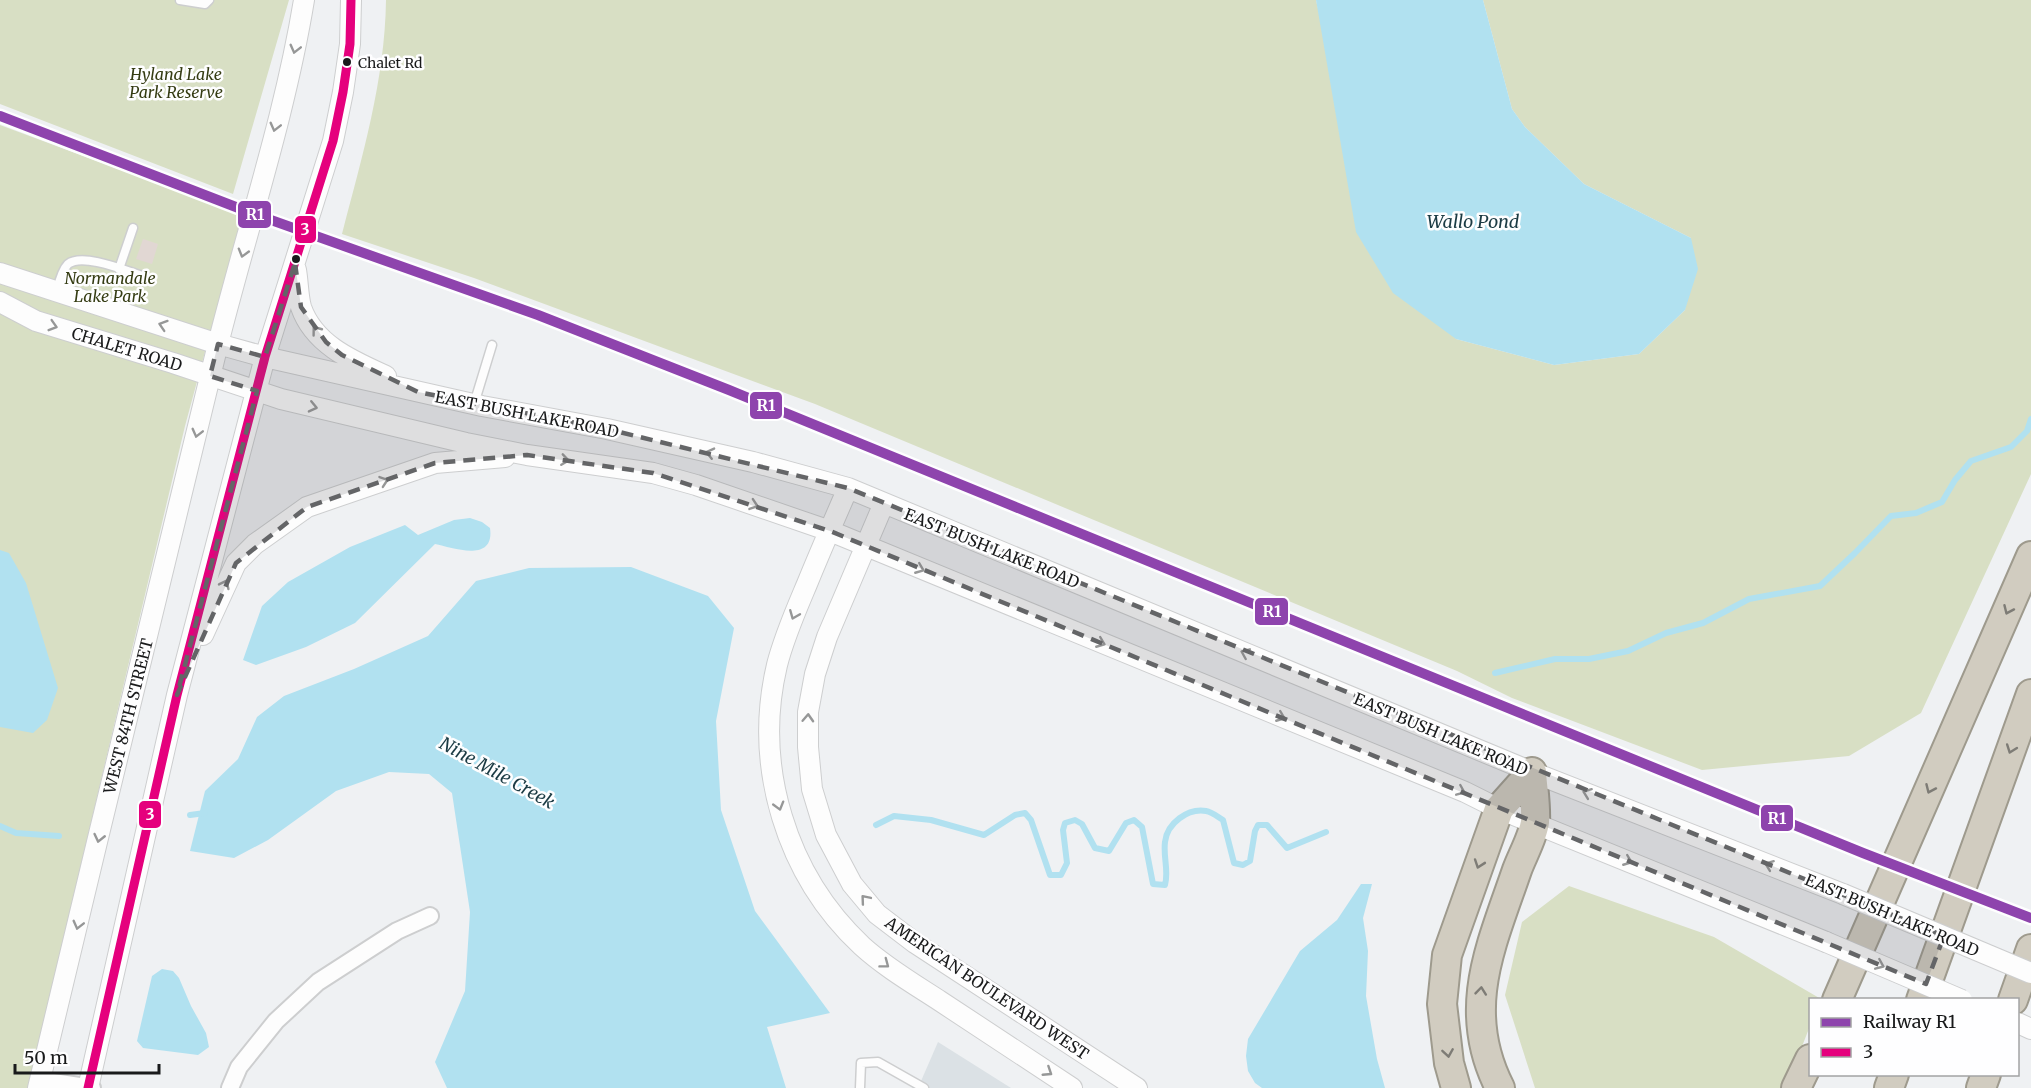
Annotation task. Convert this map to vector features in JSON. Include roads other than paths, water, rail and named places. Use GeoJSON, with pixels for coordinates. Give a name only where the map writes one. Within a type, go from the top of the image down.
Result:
{"type":"FeatureCollection","features":[{"type":"Feature","properties":{"kind":"highway"},"geometry":{"type":"LineString","coordinates":[[1837,998],[2031,556]]}},
{"type":"Feature","properties":{"kind":"highway"},"geometry":{"type":"LineString","coordinates":[[1921,998],[2031,694]]}},
{"type":"Feature","properties":{"kind":"highway"},"geometry":{"type":"LineString","coordinates":[[1456,1088],[1449,1063],[1442,1004],[1447,955],[1499,809],[1532,772]]}},
{"type":"Feature","properties":{"kind":"highway"},"geometry":{"type":"LineString","coordinates":[[1500,1088],[1487,1057],[1482,1035],[1481,991],[1485,969],[1518,866],[1535,824],[1532,772]]}},
{"type":"Feature","properties":{"kind":"highway"},"geometry":{"type":"LineString","coordinates":[[2013,998],[2031,949]]}},
{"type":"Feature","properties":{"kind":"highway"},"geometry":{"type":"LineString","coordinates":[[1796,1088],[1809,1061]]}},
{"type":"Feature","properties":{"kind":"street"},"geometry":{"type":"LineString","coordinates":[[218,344],[254,214],[299,33],[304,0]]}},
{"type":"Feature","properties":{"kind":"street"},"geometry":{"type":"LineString","coordinates":[[39,1084],[89,1088],[177,695],[265,357],[333,141],[350,44],[351,0]]}},
{"type":"Feature","properties":{"kind":"street"},"geometry":{"type":"LineString","coordinates":[[295,263],[301,307],[314,329],[326,342],[342,355],[418,392]]}},
{"type":"Feature","properties":{"kind":"street","name":"CHALET ROAD"},"geometry":{"type":"LineString","coordinates":[[0,273],[218,344],[265,357]]}},
{"type":"Feature","properties":{"kind":"street","name":"CHALET ROAD"},"geometry":{"type":"LineString","coordinates":[[0,302],[36,321],[256,391]]}},
{"type":"Feature","properties":{"kind":"street","name":"WEST 84TH STREET"},"geometry":{"type":"LineString","coordinates":[[39,1084],[218,344]]}},
{"type":"Feature","properties":{"kind":"street","name":"EAST BUSH LAKE ROAD"},"geometry":{"type":"LineString","coordinates":[[265,357],[474,404],[607,429],[743,460],[848,488],[1532,772],[1843,894],[2031,973]]}},
{"type":"Feature","properties":{"kind":"street"},"geometry":{"type":"LineString","coordinates":[[256,391],[454,441],[527,455],[653,473],[696,485],[830,531],[1960,998]]}},
{"type":"Feature","properties":{"kind":"street"},"geometry":{"type":"LineString","coordinates":[[177,695],[225,584],[236,564],[255,544],[307,507],[435,463],[527,455]]}},
{"type":"Feature","properties":{"kind":"street"},"geometry":{"type":"LineString","coordinates":[[848,488],[791,621],[777,664],[770,708],[769,750],[775,793],[787,835],[805,874],[832,913],[862,947],[897,973],[1072,1088]]}},
{"type":"Feature","properties":{"kind":"street","name":"AMERICAN BOULEVARD WEST"},"geometry":{"type":"LineString","coordinates":[[884,503],[827,637],[815,674],[808,712],[808,747],[812,789],[826,835],[852,884],[877,914],[915,943],[1137,1088]]}},
{"type":"Feature","properties":{"kind":"street"},"geometry":{"type":"LineString","coordinates":[[230,1088],[239,1067],[276,1021],[318,982],[397,931],[430,916]]}},
{"type":"Feature","properties":{"kind":"lane"},"geometry":{"type":"LineString","coordinates":[[180,0],[205,4],[209,0]]}},
{"type":"Feature","properties":{"kind":"lane"},"geometry":{"type":"LineString","coordinates":[[119,269],[133,228]]}},
{"type":"Feature","properties":{"kind":"lane"},"geometry":{"type":"LineString","coordinates":[[57,291],[68,265],[78,260],[93,261],[146,277]]}},
{"type":"Feature","properties":{"kind":"lane"},"geometry":{"type":"LineString","coordinates":[[474,404],[492,345]]}},
{"type":"Feature","properties":{"kind":"lane"},"geometry":{"type":"LineString","coordinates":[[860,1088],[861,1063],[878,1062],[924,1088]]}},
{"type":"Feature","properties":{"kind":"water","name":"Wallo Pond"},"geometry":{"type":"Polygon","coordinates":[[[1316,0],[1483,0],[1512,109],[1525,127],[1584,184],[1691,238],[1698,269],[1685,310],[1639,354],[1554,365],[1456,339],[1393,293],[1356,232],[1316,0]]]}},
{"type":"Feature","properties":{"kind":"water"},"geometry":{"type":"Polygon","coordinates":[[[470,518],[490,528],[490,539],[486,546],[471,551],[435,544],[355,623],[306,647],[256,665],[243,660],[262,606],[288,582],[350,547],[405,525],[418,535],[454,520],[470,518]]]}},
{"type":"Feature","properties":{"kind":"water"},"geometry":{"type":"Polygon","coordinates":[[[0,550],[9,553],[26,583],[58,688],[47,720],[33,733],[0,727],[0,550]]]}},
{"type":"Feature","properties":{"kind":"water"},"geometry":{"type":"Polygon","coordinates":[[[631,567],[708,596],[734,628],[716,721],[721,810],[755,911],[830,1013],[767,1027],[786,1088],[447,1088],[435,1062],[465,991],[470,912],[452,793],[429,774],[389,772],[336,791],[268,840],[234,858],[190,851],[205,791],[238,759],[257,717],[284,696],[354,669],[428,636],[476,581],[529,568],[631,567]]]}},
{"type":"Feature","properties":{"kind":"water"},"geometry":{"type":"Polygon","coordinates":[[[1361,884],[1372,884],[1363,918],[1368,951],[1366,996],[1377,1059],[1385,1088],[1262,1088],[1255,1083],[1248,1071],[1246,1056],[1248,1039],[1300,951],[1337,920],[1361,884]]]}},
{"type":"Feature","properties":{"kind":"water"},"geometry":{"type":"Polygon","coordinates":[[[162,969],[173,971],[179,978],[206,1033],[209,1047],[198,1055],[143,1048],[137,1041],[152,976],[162,969]]]}},
{"type":"Feature","properties":{"kind":"waterway"},"geometry":{"type":"LineString","coordinates":[[1495,673],[1555,659],[1589,659],[1628,651],[1666,633],[1703,623],[1749,599],[1820,586],[1891,516],[1916,513],[1942,502],[1955,480],[1971,461],[2011,447],[2027,431],[2031,419]]}},
{"type":"Feature","properties":{"kind":"waterway"},"geometry":{"type":"LineString","coordinates":[[876,825],[894,816],[931,820],[984,835],[1015,815],[1025,813],[1031,820],[1050,875],[1061,875],[1067,863],[1063,830],[1065,823],[1075,820],[1082,824],[1095,848],[1109,851],[1126,823],[1134,820],[1142,827],[1153,884],[1165,885],[1167,835],[1174,823],[1192,812],[1213,813],[1223,820],[1234,863],[1243,865],[1250,861],[1258,825],[1267,825],[1287,848],[1326,832]]}},
{"type":"Feature","properties":{"kind":"waterway","name":"Nine Mile Creek"},"geometry":{"type":"LineString","coordinates":[[190,815],[205,813]]}},
{"type":"Feature","properties":{"kind":"waterway","name":"Nine Mile Creek"},"geometry":{"type":"LineString","coordinates":[[0,826],[16,833],[59,836]]}},
{"type":"Feature","properties":{"kind":"rail line","name":"R1"},"geometry":{"type":"LineString","coordinates":[[0,116],[254,214],[538,315],[729,390],[1863,853],[2031,918]]}},
{"type":"Feature","properties":{"kind":"place","name":"Chalet Rd"},"geometry":{"type":"Point","coordinates":[347,62]}},
{"type":"Feature","properties":{"kind":"park label","name":"Hyland Lake Park Reserve"},"geometry":{"type":"Point","coordinates":[176,83]}},
{"type":"Feature","properties":{"kind":"park label","name":"Normandale Lake Park"},"geometry":{"type":"Point","coordinates":[110,287]}}]}
